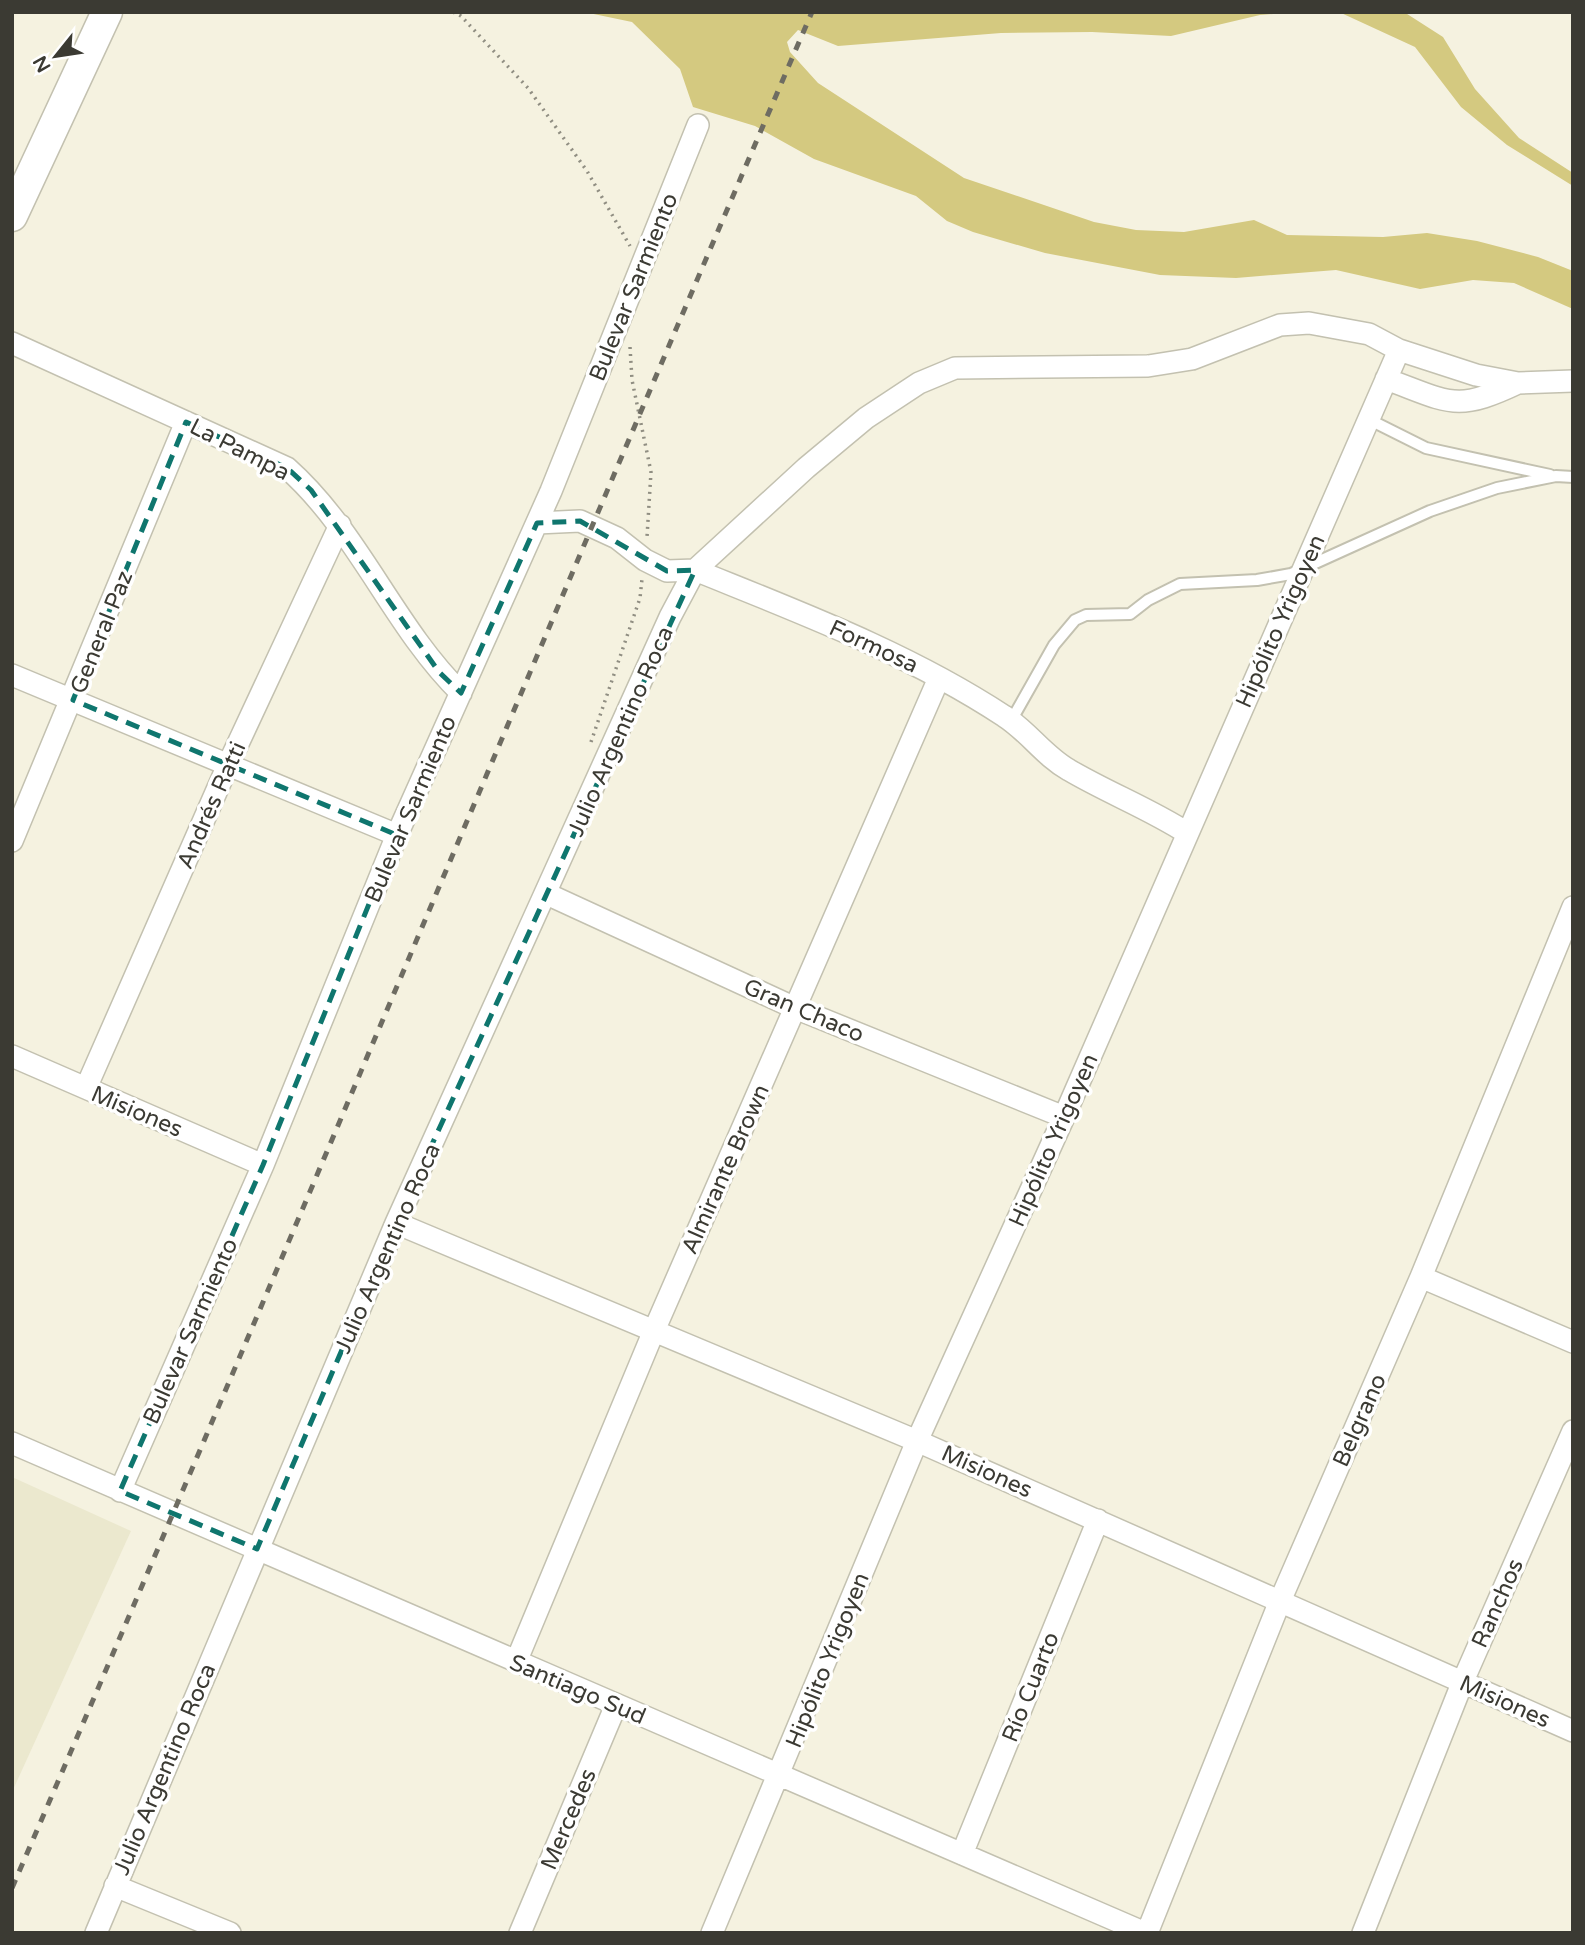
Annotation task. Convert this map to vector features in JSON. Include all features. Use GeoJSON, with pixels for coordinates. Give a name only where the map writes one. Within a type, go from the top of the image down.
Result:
{"type":"FeatureCollection","features":[{"type":"Feature","properties":{"kind":"street"},"geometry":{"type":"LineString","coordinates":[[15,201],[106,15]]}},
{"type":"Feature","properties":{"kind":"street","name":"Bulevar Sarmiento"},"geometry":{"type":"LineString","coordinates":[[120,1491],[262,1165],[397,835],[537,523],[698,125]]}},
{"type":"Feature","properties":{"kind":"street"},"geometry":{"type":"LineString","coordinates":[[695,570],[866,418],[919,383],[955,368],[1148,366],[1192,359],[1280,325],[1309,323],[1369,334],[1399,350],[1476,375],[1518,383],[1573,381]]}},
{"type":"Feature","properties":{"kind":"street","name":"La Pampa"},"geometry":{"type":"LineString","coordinates":[[12,344],[287,468],[312,490],[340,525],[439,672],[461,693]]}},
{"type":"Feature","properties":{"kind":"street","name":"Hipólito Yrigoyen"},"geometry":{"type":"LineString","coordinates":[[712,1933],[780,1776],[917,1441],[1064,1117],[1399,350]]}},
{"type":"Feature","properties":{"kind":"street"},"geometry":{"type":"LineString","coordinates":[[1386,379],[1444,400],[1463,403],[1482,400],[1518,383]]}},
{"type":"Feature","properties":{"kind":"street","name":"General Paz"},"geometry":{"type":"LineString","coordinates":[[12,841],[73,700],[186,422]]}},
{"type":"Feature","properties":{"kind":"street","name":"Formosa"},"geometry":{"type":"LineString","coordinates":[[537,523],[580,521],[617,538],[645,560],[667,571],[695,570],[889,650],[1011,721],[1049,757],[1069,770],[1158,814],[1187,833]]}},
{"type":"Feature","properties":{"kind":"street","name":"Andrés Ratti"},"geometry":{"type":"LineString","coordinates":[[86,1088],[228,765],[340,525]]}},
{"type":"Feature","properties":{"kind":"street","name":"Julio Argentino Roca"},"geometry":{"type":"LineString","coordinates":[[96,1933],[396,1223],[670,617],[695,570]]}},
{"type":"Feature","properties":{"kind":"street"},"geometry":{"type":"LineString","coordinates":[[12,675],[397,835]]}},
{"type":"Feature","properties":{"kind":"street","name":"Almirante Brown"},"geometry":{"type":"LineString","coordinates":[[516,1662],[653,1332],[939,678]]}},
{"type":"Feature","properties":{"kind":"street","name":"Gran Chaco"},"geometry":{"type":"LineString","coordinates":[[547,894],[795,1008],[1064,1117]]}},
{"type":"Feature","properties":{"kind":"street","name":"Belgrano"},"geometry":{"type":"LineString","coordinates":[[1146,1933],[1280,1601],[1421,1277],[1573,907]]}},
{"type":"Feature","properties":{"kind":"street","name":"Misiones"},"geometry":{"type":"LineString","coordinates":[[12,1056],[262,1165]]}},
{"type":"Feature","properties":{"kind":"street","name":"Misiones"},"geometry":{"type":"LineString","coordinates":[[396,1223],[917,1441],[1573,1731]]}},
{"type":"Feature","properties":{"kind":"street"},"geometry":{"type":"LineString","coordinates":[[1421,1277],[1573,1342]]}},
{"type":"Feature","properties":{"kind":"street","name":"Ranchos"},"geometry":{"type":"LineString","coordinates":[[1363,1933],[1463,1681],[1573,1431]]}},
{"type":"Feature","properties":{"kind":"street","name":"Santiago Sud"},"geometry":{"type":"LineString","coordinates":[[12,1443],[1146,1933]]}},
{"type":"Feature","properties":{"kind":"street","name":"Río Cuarto"},"geometry":{"type":"LineString","coordinates":[[962,1854],[1098,1520]]}},
{"type":"Feature","properties":{"kind":"street","name":"Mercedes"},"geometry":{"type":"LineString","coordinates":[[520,1933],[616,1705]]}},
{"type":"Feature","properties":{"kind":"street"},"geometry":{"type":"LineString","coordinates":[[116,1886],[230,1933]]}},
{"type":"Feature","properties":{"kind":"lane"},"geometry":{"type":"LineString","coordinates":[[1368,419],[1426,448],[1556,476],[1573,477]]}},
{"type":"Feature","properties":{"kind":"lane"},"geometry":{"type":"LineString","coordinates":[[1011,721],[1054,645],[1075,620],[1086,615],[1130,614],[1148,600],[1180,584],[1257,580],[1302,569],[1430,511],[1497,488],[1556,476]]}},
{"type":"Feature","properties":{"kind":"highlighted area"},"geometry":{"type":"Polygon","coordinates":[[[186,422],[287,468],[311,490],[439,672],[461,693],[537,523],[580,521],[667,571],[695,570],[396,1223],[257,1549],[120,1491],[263,1165],[397,835],[73,700],[186,422]]]}},
{"type":"Feature","properties":{"kind":"shaded area"},"geometry":{"type":"Polygon","coordinates":[[[584,12],[1298,12],[1260,15],[1171,36],[1092,32],[1001,33],[838,46],[798,30],[787,42],[790,52],[818,83],[964,178],[1094,222],[1136,230],[1184,232],[1254,220],[1287,235],[1383,237],[1427,233],[1477,241],[1538,257],[1573,271],[1573,309],[1514,283],[1473,280],[1420,289],[1336,270],[1236,278],[1160,275],[1045,253],[973,232],[947,221],[916,196],[814,159],[755,126],[693,107],[680,69],[632,22],[584,12]]]}},
{"type":"Feature","properties":{"kind":"shaded area"},"geometry":{"type":"Polygon","coordinates":[[[1339,12],[1404,12],[1443,37],[1475,89],[1519,138],[1573,173],[1573,186],[1507,145],[1461,107],[1415,47],[1339,12]]]}},
{"type":"Feature","properties":{"kind":"shaded area"},"geometry":{"type":"Polygon","coordinates":[[[12,1477],[131,1531],[12,1792],[12,1477]]]}},
{"type":"Feature","properties":{"kind":"railway"},"geometry":{"type":"LineString","coordinates":[[12,1888],[812,12]]}}]}
